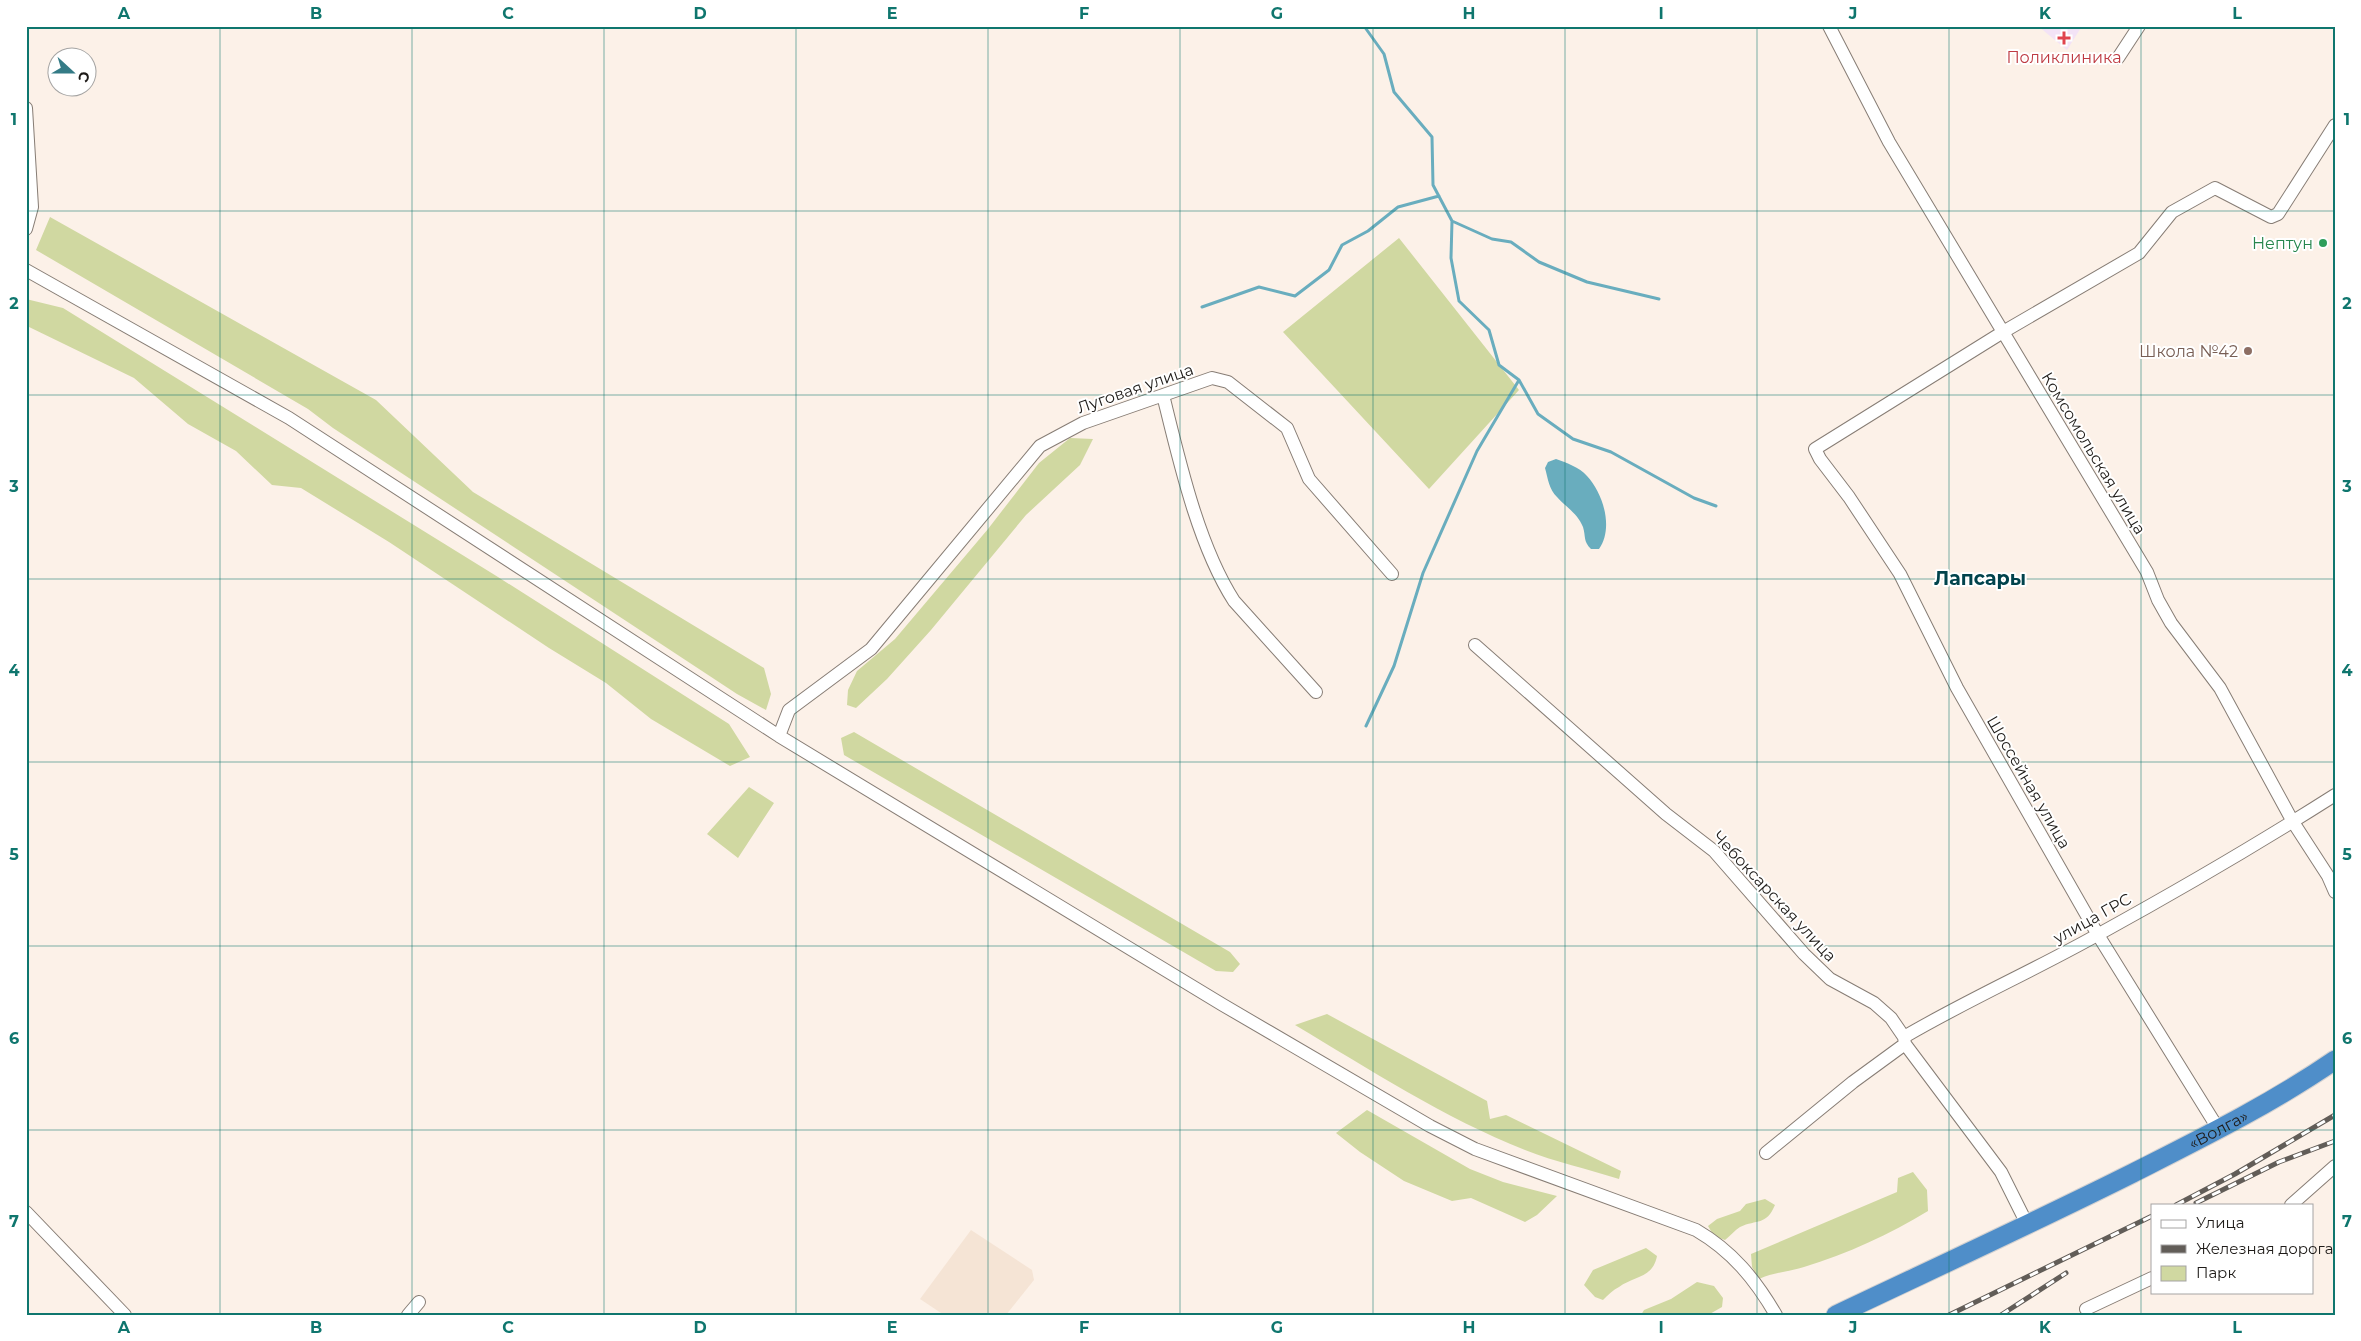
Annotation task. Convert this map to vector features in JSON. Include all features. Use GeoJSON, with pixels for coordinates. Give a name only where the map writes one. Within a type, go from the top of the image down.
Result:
{"type":"FeatureCollection","features":[{"type":"Feature","properties":{"kind":"highway","name":"«Волга»"},"geometry":{"type":"LineString","coordinates":[[1836,1315],[2097,1191],[2218,1130],[2268,1103],[2335,1060]]}},
{"type":"Feature","properties":{"kind":"street","name":"Комсомольская улица"},"geometry":{"type":"LineString","coordinates":[[1829,26],[1889,142],[2147,572],[2158,600],[2171,623],[2220,688],[2293,822],[2328,876],[2335,892]]}},
{"type":"Feature","properties":{"kind":"street"},"geometry":{"type":"LineString","coordinates":[[2118,58],[2139,26]]}},
{"type":"Feature","properties":{"kind":"street"},"geometry":{"type":"LineString","coordinates":[[26,108],[32,207],[26,230]]}},
{"type":"Feature","properties":{"kind":"street"},"geometry":{"type":"LineString","coordinates":[[2003,332],[2139,253],[2172,212],[2215,188],[2271,217],[2278,214],[2335,125]]}},
{"type":"Feature","properties":{"kind":"street"},"geometry":{"type":"LineString","coordinates":[[26,270],[289,418],[779,736],[1223,1005],[1430,1126],[1475,1149],[1674,1220],[1717,1242],[1751,1275],[1771,1311],[1787,1315]]}},
{"type":"Feature","properties":{"kind":"street","name":"Шоссейная улица"},"geometry":{"type":"LineString","coordinates":[[2003,332],[1815,449],[1900,574],[1957,688],[2098,934],[2218,1130]]}},
{"type":"Feature","properties":{"kind":"street","name":"Луговая улица"},"geometry":{"type":"LineString","coordinates":[[779,736],[789,710],[871,649],[1040,446],[1083,423],[1212,378],[1228,382],[1287,428],[1309,479],[1392,574]]}},
{"type":"Feature","properties":{"kind":"street"},"geometry":{"type":"LineString","coordinates":[[1163,395],[1200,527],[1225,587],[1234,601],[1316,692]]}},
{"type":"Feature","properties":{"kind":"street","name":"Чебоксарская улица"},"geometry":{"type":"LineString","coordinates":[[1475,646],[1666,814],[1714,851],[1804,954],[1830,979],[1874,1003],[1891,1018],[1904,1040],[2001,1172],[2027,1224]]}},
{"type":"Feature","properties":{"kind":"street","name":"улица ГРС"},"geometry":{"type":"LineString","coordinates":[[1766,1153],[1904,1040],[1947,1011],[2098,934],[2293,822],[2335,795]]}},
{"type":"Feature","properties":{"kind":"street"},"geometry":{"type":"LineString","coordinates":[[2293,1204],[2335,1166]]}},
{"type":"Feature","properties":{"kind":"street"},"geometry":{"type":"LineString","coordinates":[[26,1212],[124,1315]]}},
{"type":"Feature","properties":{"kind":"street"},"geometry":{"type":"LineString","coordinates":[[2086,1309],[2151,1278]]}},
{"type":"Feature","properties":{"kind":"street"},"geometry":{"type":"LineString","coordinates":[[408,1315],[419,1302]]}},
{"type":"Feature","properties":{"kind":"shaded area","name":"Поликлиника"},"geometry":{"type":"Polygon","coordinates":[[[2038,26],[2082,26],[2067,50],[2038,26]]]}},
{"type":"Feature","properties":{"kind":"shaded area"},"geometry":{"type":"Polygon","coordinates":[[[971,1230],[1032,1270],[1034,1280],[1006,1315],[944,1315],[920,1299],[971,1230]]]}},
{"type":"Feature","properties":{"kind":"green space"},"geometry":{"type":"Polygon","coordinates":[[[50,217],[376,400],[473,492],[764,668],[771,694],[766,710],[737,694],[333,428],[308,409],[36,250],[50,217]]]}},
{"type":"Feature","properties":{"kind":"green space"},"geometry":{"type":"Polygon","coordinates":[[[1399,238],[1519,390],[1429,489],[1283,332],[1399,238]]]}},
{"type":"Feature","properties":{"kind":"green space"},"geometry":{"type":"Polygon","coordinates":[[[26,299],[63,308],[498,577],[729,724],[750,757],[730,766],[651,719],[606,683],[549,648],[389,542],[301,488],[272,485],[236,451],[188,424],[134,378],[27,326],[26,299]]]}},
{"type":"Feature","properties":{"kind":"green space"},"geometry":{"type":"Polygon","coordinates":[[[1070,438],[1093,439],[1080,465],[1026,515],[931,630],[887,679],[856,708],[847,705],[848,690],[857,671],[895,639],[988,529],[1039,463],[1070,438]]]}},
{"type":"Feature","properties":{"kind":"green space"},"geometry":{"type":"Polygon","coordinates":[[[854,732],[1230,952],[1240,964],[1233,972],[1216,971],[844,755],[841,738],[854,732]]]}},
{"type":"Feature","properties":{"kind":"green space"},"geometry":{"type":"Polygon","coordinates":[[[749,787],[774,803],[738,858],[707,834],[749,787]]]}},
{"type":"Feature","properties":{"kind":"green space"},"geometry":{"type":"Polygon","coordinates":[[[1327,1014],[1487,1101],[1490,1119],[1506,1115],[1621,1171],[1619,1179],[1525,1150],[1465,1123],[1407,1092],[1295,1025],[1327,1014]]]}},
{"type":"Feature","properties":{"kind":"green space"},"geometry":{"type":"Polygon","coordinates":[[[1367,1110],[1470,1169],[1503,1182],[1557,1196],[1537,1215],[1525,1222],[1471,1198],[1452,1201],[1404,1181],[1360,1152],[1336,1133],[1367,1110]]]}},
{"type":"Feature","properties":{"kind":"green space"},"geometry":{"type":"Polygon","coordinates":[[[1913,1172],[1927,1190],[1928,1211],[1899,1228],[1852,1250],[1804,1267],[1759,1279],[1752,1267],[1751,1254],[1897,1192],[1898,1178],[1913,1172]]]}},
{"type":"Feature","properties":{"kind":"green space"},"geometry":{"type":"Polygon","coordinates":[[[1765,1199],[1775,1205],[1772,1212],[1760,1221],[1740,1227],[1725,1240],[1714,1236],[1708,1226],[1717,1219],[1740,1211],[1746,1204],[1765,1199]]]}},
{"type":"Feature","properties":{"kind":"green space"},"geometry":{"type":"Polygon","coordinates":[[[1646,1248],[1657,1256],[1651,1269],[1642,1276],[1617,1288],[1603,1300],[1595,1297],[1584,1285],[1593,1270],[1646,1248]]]}},
{"type":"Feature","properties":{"kind":"green space"},"geometry":{"type":"Polygon","coordinates":[[[1697,1282],[1714,1286],[1723,1298],[1722,1307],[1708,1315],[1641,1315],[1644,1310],[1671,1299],[1697,1282]]]}},
{"type":"Feature","properties":{"kind":"water"},"geometry":{"type":"Polygon","coordinates":[[[1556,459],[1580,470],[1593,483],[1598,492],[1605,511],[1606,521],[1606,531],[1599,549],[1591,549],[1588,546],[1581,522],[1560,501],[1550,487],[1545,468],[1548,462],[1556,459]]]}},
{"type":"Feature","properties":{"kind":"waterway"},"geometry":{"type":"LineString","coordinates":[[1364,26],[1384,54],[1394,92],[1432,137],[1433,185],[1452,221],[1451,258],[1459,301],[1489,330],[1499,365],[1519,380],[1477,451],[1423,573],[1394,666],[1366,726]]}},
{"type":"Feature","properties":{"kind":"waterway"},"geometry":{"type":"LineString","coordinates":[[1202,307],[1259,287],[1295,296],[1329,270],[1342,245],[1368,231],[1398,207],[1439,196]]}},
{"type":"Feature","properties":{"kind":"waterway"},"geometry":{"type":"LineString","coordinates":[[1452,221],[1492,239],[1511,242],[1539,262],[1587,282],[1659,299]]}},
{"type":"Feature","properties":{"kind":"waterway"},"geometry":{"type":"LineString","coordinates":[[1519,380],[1538,414],[1573,439],[1611,452],[1694,498],[1716,506]]}},
{"type":"Feature","properties":{"kind":"railway"},"geometry":{"type":"LineString","coordinates":[[2178,1204],[2235,1174],[2335,1115]]}},
{"type":"Feature","properties":{"kind":"railway"},"geometry":{"type":"LineString","coordinates":[[2196,1203],[2279,1162],[2335,1141]]}},
{"type":"Feature","properties":{"kind":"railway"},"geometry":{"type":"LineString","coordinates":[[1949,1315],[2151,1216]]}},
{"type":"Feature","properties":{"kind":"railway"},"geometry":{"type":"LineString","coordinates":[[2001,1315],[2066,1273]]}},
{"type":"Feature","properties":{"kind":"place","name":"Поликлиника"},"geometry":{"type":"Point","coordinates":[2064,38]}},
{"type":"Feature","properties":{"kind":"place","name":"Нептун"},"geometry":{"type":"Point","coordinates":[2323,243]}},
{"type":"Feature","properties":{"kind":"place","name":"Школа №42"},"geometry":{"type":"Point","coordinates":[2248,351]}},
{"type":"Feature","properties":{"kind":"district","name":"Лапсары"},"geometry":{"type":"Point","coordinates":[1980,578]}}]}
